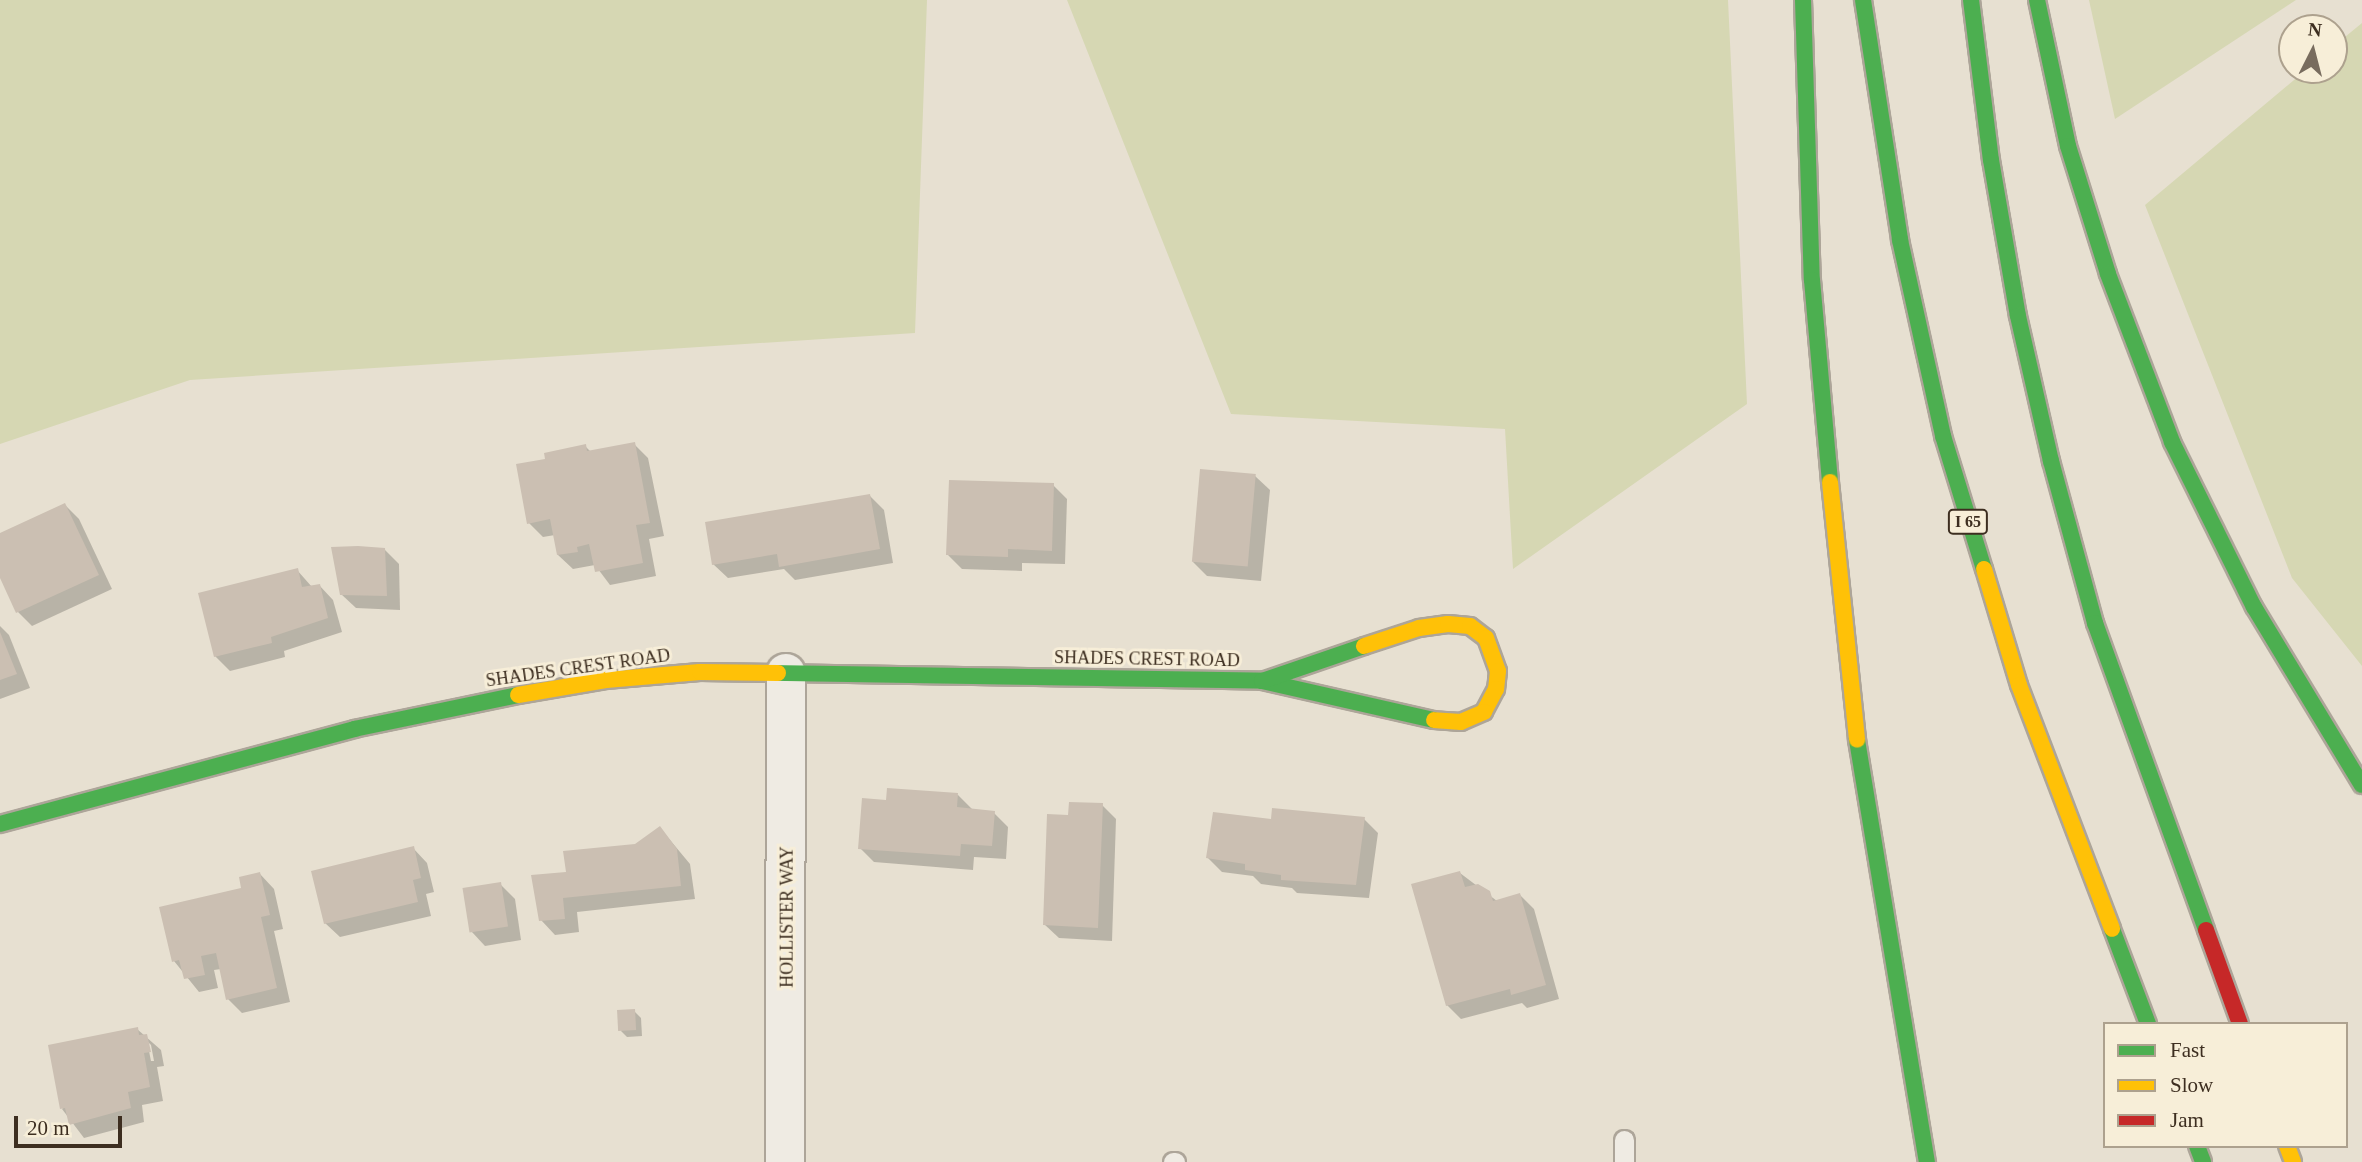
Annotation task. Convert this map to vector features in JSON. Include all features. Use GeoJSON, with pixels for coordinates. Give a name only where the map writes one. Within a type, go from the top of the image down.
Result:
{"type":"FeatureCollection","features":[{"type":"Feature","properties":{"kind":"main road"},"geometry":{"type":"LineString","coordinates":[[1803,0],[1812,280],[1848,683],[1927,1162]]}},
{"type":"Feature","properties":{"kind":"main road","name":"I 65"},"geometry":{"type":"LineString","coordinates":[[1863,0],[1900,240],[1943,436],[2019,685],[2147,1022]]}},
{"type":"Feature","properties":{"kind":"main road"},"geometry":{"type":"LineString","coordinates":[[1971,0],[1991,160],[2018,316],[2051,461],[2095,622],[2239,1022]]}},
{"type":"Feature","properties":{"kind":"main road"},"geometry":{"type":"LineString","coordinates":[[2037,0],[2068,146],[2108,274],[2172,442],[2253,607],[2362,785]]}},
{"type":"Feature","properties":{"kind":"main road","name":"SHADES CREST ROAD"},"geometry":{"type":"LineString","coordinates":[[0,824],[455,706],[606,680],[700,672],[1262,681],[1425,720],[1461,722],[1484,712],[1496,690],[1498,671],[1486,638],[1470,626],[1448,624],[1419,628],[1262,681]]}},
{"type":"Feature","properties":{"kind":"street","name":"HOLLISTER WAY"},"geometry":{"type":"LineString","coordinates":[[785,1162],[786,673]]}},
{"type":"Feature","properties":{"kind":"lane"},"geometry":{"type":"LineString","coordinates":[[1624,1140],[1624,1162]]}},
{"type":"Feature","properties":{"kind":"green space"},"geometry":{"type":"Polygon","coordinates":[[[0,0],[927,0],[915,333],[190,380],[0,444],[0,0]]]}},
{"type":"Feature","properties":{"kind":"green space"},"geometry":{"type":"Polygon","coordinates":[[[1067,0],[1728,0],[1747,404],[1513,569],[1505,429],[1231,414],[1067,0]]]}},
{"type":"Feature","properties":{"kind":"green space"},"geometry":{"type":"Polygon","coordinates":[[[2089,0],[2296,0],[2115,119],[2089,0]]]}},
{"type":"Feature","properties":{"kind":"green space"},"geometry":{"type":"Polygon","coordinates":[[[2362,23],[2362,666],[2292,578],[2145,205],[2289,84],[2348,84],[2348,34],[2362,23]]]}},
{"type":"Feature","properties":{"kind":"building"},"geometry":{"type":"Polygon","coordinates":[[[635,442],[650,523],[636,525],[643,563],[595,572],[589,544],[577,547],[578,552],[557,555],[550,519],[527,524],[516,464],[545,459],[544,453],[586,444],[587,451],[635,442]]]}},
{"type":"Feature","properties":{"kind":"building"},"geometry":{"type":"Polygon","coordinates":[[[1200,469],[1256,474],[1248,567],[1192,562],[1200,469]]]}},
{"type":"Feature","properties":{"kind":"building"},"geometry":{"type":"Polygon","coordinates":[[[949,480],[1054,483],[1052,551],[1008,549],[1008,557],[946,555],[949,480]]]}},
{"type":"Feature","properties":{"kind":"building"},"geometry":{"type":"Polygon","coordinates":[[[870,494],[880,549],[779,567],[777,554],[712,565],[705,522],[870,494]]]}},
{"type":"Feature","properties":{"kind":"building"},"geometry":{"type":"Polygon","coordinates":[[[65,503],[99,575],[16,613],[0,578],[0,533],[65,503]]]}},
{"type":"Feature","properties":{"kind":"building"},"geometry":{"type":"Polygon","coordinates":[[[331,547],[385,548],[387,596],[340,595],[331,547]]]}},
{"type":"Feature","properties":{"kind":"building"},"geometry":{"type":"Polygon","coordinates":[[[298,568],[302,587],[320,584],[328,618],[271,637],[272,643],[214,657],[198,593],[298,568]]]}},
{"type":"Feature","properties":{"kind":"building"},"geometry":{"type":"Polygon","coordinates":[[[0,632],[17,674],[0,680],[0,632]]]}},
{"type":"Feature","properties":{"kind":"building"},"geometry":{"type":"Polygon","coordinates":[[[887,788],[958,793],[957,807],[995,811],[992,846],[961,844],[960,856],[858,849],[862,798],[886,800],[887,788]]]}},
{"type":"Feature","properties":{"kind":"building"},"geometry":{"type":"Polygon","coordinates":[[[1069,802],[1103,803],[1098,928],[1043,925],[1047,814],[1068,815],[1069,802]]]}},
{"type":"Feature","properties":{"kind":"building"},"geometry":{"type":"Polygon","coordinates":[[[1272,808],[1365,817],[1356,885],[1281,880],[1281,875],[1245,870],[1245,864],[1206,858],[1213,812],[1271,819],[1272,808]]]}},
{"type":"Feature","properties":{"kind":"building"},"geometry":{"type":"Polygon","coordinates":[[[660,826],[677,849],[681,886],[563,898],[565,919],[539,921],[531,875],[566,872],[563,851],[635,844],[660,826]]]}},
{"type":"Feature","properties":{"kind":"building"},"geometry":{"type":"Polygon","coordinates":[[[414,846],[421,878],[413,880],[418,902],[324,924],[311,871],[414,846]]]}},
{"type":"Feature","properties":{"kind":"building"},"geometry":{"type":"Polygon","coordinates":[[[1460,871],[1465,887],[1478,884],[1490,891],[1493,901],[1520,893],[1546,985],[1511,995],[1510,989],[1446,1006],[1411,884],[1460,871]]]}},
{"type":"Feature","properties":{"kind":"building"},"geometry":{"type":"Polygon","coordinates":[[[260,872],[270,915],[261,917],[277,988],[226,1000],[216,953],[201,956],[205,975],[184,979],[179,960],[172,962],[159,907],[241,888],[239,877],[260,872]]]}},
{"type":"Feature","properties":{"kind":"building"},"geometry":{"type":"Polygon","coordinates":[[[501,882],[508,926],[470,933],[462,888],[501,882]]]}},
{"type":"Feature","properties":{"kind":"building"},"geometry":{"type":"Polygon","coordinates":[[[635,1009],[636,1030],[618,1031],[617,1010],[635,1009]]]}},
{"type":"Feature","properties":{"kind":"building"},"geometry":{"type":"Polygon","coordinates":[[[138,1027],[139,1035],[147,1034],[151,1052],[144,1053],[150,1087],[128,1092],[131,1108],[69,1125],[65,1108],[60,1109],[48,1045],[138,1027]]]}},
{"type":"Feature","properties":{"kind":"traffic: fast"},"geometry":{"type":"LineString","coordinates":[[1803,0],[1812,280],[1830,482]]}},
{"type":"Feature","properties":{"kind":"traffic: fast"},"geometry":{"type":"LineString","coordinates":[[1863,0],[1900,240],[1943,436],[1984,569]]}},
{"type":"Feature","properties":{"kind":"traffic: fast"},"geometry":{"type":"LineString","coordinates":[[1971,0],[1991,160],[2018,316],[2051,461],[2095,623],[2206,930]]}},
{"type":"Feature","properties":{"kind":"traffic: fast"},"geometry":{"type":"LineString","coordinates":[[2037,0],[2068,146],[2108,274],[2172,442],[2254,607],[2362,785]]}},
{"type":"Feature","properties":{"kind":"traffic: fast"},"geometry":{"type":"LineString","coordinates":[[1262,681],[1364,646]]}},
{"type":"Feature","properties":{"kind":"traffic: fast"},"geometry":{"type":"LineString","coordinates":[[778,673],[1262,681],[1434,720]]}},
{"type":"Feature","properties":{"kind":"traffic: fast"},"geometry":{"type":"LineString","coordinates":[[0,824],[354,729],[518,695]]}},
{"type":"Feature","properties":{"kind":"traffic: fast"},"geometry":{"type":"LineString","coordinates":[[1857,740],[1927,1162]]}},
{"type":"Feature","properties":{"kind":"traffic: fast"},"geometry":{"type":"LineString","coordinates":[[2112,929],[2147,1022]]}},
{"type":"Feature","properties":{"kind":"traffic: fast"},"geometry":{"type":"LineString","coordinates":[[2198,1148],[2203,1162]]}},
{"type":"Feature","properties":{"kind":"traffic: slow"},"geometry":{"type":"LineString","coordinates":[[1830,482],[1857,740]]}},
{"type":"Feature","properties":{"kind":"traffic: slow"},"geometry":{"type":"LineString","coordinates":[[1984,569],[2019,685],[2112,929]]}},
{"type":"Feature","properties":{"kind":"traffic: slow"},"geometry":{"type":"LineString","coordinates":[[1364,646],[1419,628],[1448,624],[1470,626],[1486,638],[1498,671],[1496,689],[1484,712],[1461,722],[1434,720]]}},
{"type":"Feature","properties":{"kind":"traffic: slow"},"geometry":{"type":"LineString","coordinates":[[518,695],[606,680],[700,672],[778,673]]}},
{"type":"Feature","properties":{"kind":"traffic: slow"},"geometry":{"type":"LineString","coordinates":[[2288,1148],[2293,1162]]}},
{"type":"Feature","properties":{"kind":"traffic: jam"},"geometry":{"type":"LineString","coordinates":[[2206,930],[2239,1022]]}}]}
